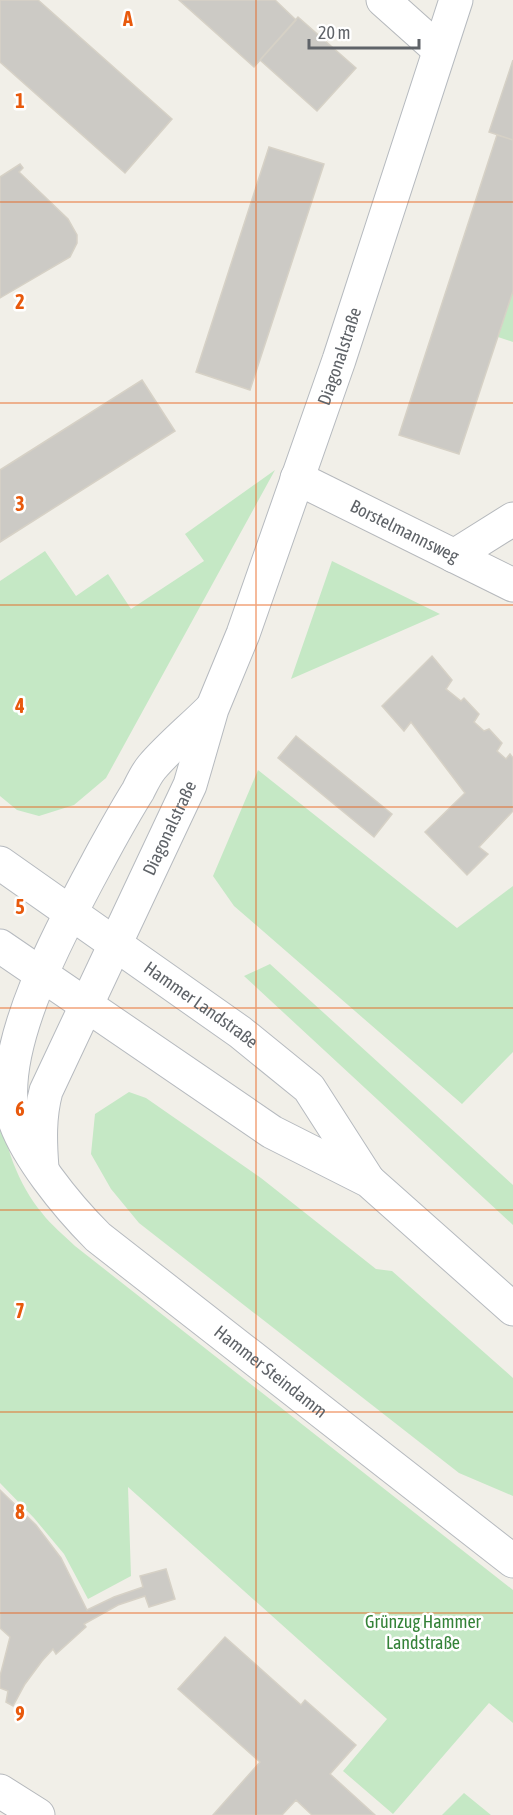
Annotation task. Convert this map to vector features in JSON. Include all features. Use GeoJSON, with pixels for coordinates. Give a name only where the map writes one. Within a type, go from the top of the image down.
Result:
{"type":"FeatureCollection","features":[{"type":"Feature","properties":{"kind":"street"},"geometry":{"type":"LineString","coordinates":[[383,0],[439,50]]}},
{"type":"Feature","properties":{"kind":"street","name":"Diagonalstraße"},"geometry":{"type":"LineString","coordinates":[[86,1006],[190,785],[212,709],[243,634],[339,360],[456,0]]}},
{"type":"Feature","properties":{"kind":"street","name":"Borstelmannsweg"},"geometry":{"type":"LineString","coordinates":[[297,478],[513,585]]}},
{"type":"Feature","properties":{"kind":"street"},"geometry":{"type":"LineString","coordinates":[[454,556],[513,519]]}},
{"type":"Feature","properties":{"kind":"street","name":"Diagonalstraße"},"geometry":{"type":"LineString","coordinates":[[40,974],[70,912],[151,768],[212,709]]}},
{"type":"Feature","properties":{"kind":"street","name":"Hammer Landstraße"},"geometry":{"type":"LineString","coordinates":[[0,863],[240,1032],[309,1088],[369,1181]]}},
{"type":"Feature","properties":{"kind":"street","name":"Hammer Landstraße"},"geometry":{"type":"LineString","coordinates":[[0,946],[272,1132],[369,1181],[513,1309]]}},
{"type":"Feature","properties":{"kind":"street","name":"Hammer Steindamm"},"geometry":{"type":"LineString","coordinates":[[40,974],[17,1035],[9,1078],[12,1112],[27,1146],[66,1202],[98,1237],[513,1561]]}},
{"type":"Feature","properties":{"kind":"street"},"geometry":{"type":"LineString","coordinates":[[42,1168],[40,1132],[44,1098],[51,1077],[86,1006]]}},
{"type":"Feature","properties":{"kind":"street"},"geometry":{"type":"LineString","coordinates":[[0,1791],[38,1815]]}},
{"type":"Feature","properties":{"kind":"green space"},"geometry":{"type":"Polygon","coordinates":[[[513,291],[513,342],[498,337],[513,291]]]}},
{"type":"Feature","properties":{"kind":"green space"},"geometry":{"type":"Polygon","coordinates":[[[275,470],[106,778],[74,805],[39,816],[17,810],[0,796],[0,581],[45,551],[76,596],[108,574],[131,609],[204,561],[185,534],[275,470]]]}},
{"type":"Feature","properties":{"kind":"green space"},"geometry":{"type":"Polygon","coordinates":[[[332,561],[440,614],[291,679],[332,561]]]}},
{"type":"Feature","properties":{"kind":"green space"},"geometry":{"type":"Polygon","coordinates":[[[258,770],[457,928],[513,886],[513,1052],[462,1104],[234,906],[213,876],[258,770]]]}},
{"type":"Feature","properties":{"kind":"green space"},"geometry":{"type":"Polygon","coordinates":[[[270,964],[513,1185],[513,1225],[244,976],[270,964]]]}},
{"type":"Feature","properties":{"kind":"green space"},"geometry":{"type":"Polygon","coordinates":[[[129,1092],[146,1098],[261,1178],[376,1269],[392,1271],[513,1378],[513,1496],[459,1473],[139,1223],[111,1189],[91,1154],[95,1114],[129,1092]]]}},
{"type":"Feature","properties":{"kind":"green space","name":"Grünzug Hammer Landstraße"},"geometry":{"type":"Polygon","coordinates":[[[0,1107],[5,1136],[19,1177],[33,1202],[58,1230],[75,1246],[513,1590],[513,1723],[489,1703],[393,1814],[343,1771],[387,1719],[128,1487],[131,1576],[88,1599],[64,1554],[34,1518],[0,1483],[0,1107]]]}},
{"type":"Feature","properties":{"kind":"green space"},"geometry":{"type":"Polygon","coordinates":[[[464,1793],[491,1815],[442,1815],[464,1793]]]}},
{"type":"Feature","properties":{"kind":"building"},"geometry":{"type":"Polygon","coordinates":[[[0,0],[38,0],[172,119],[125,173],[0,62],[0,0]]]}},
{"type":"Feature","properties":{"kind":"building"},"geometry":{"type":"Polygon","coordinates":[[[179,0],[275,0],[296,20],[254,67],[179,0]]]}},
{"type":"Feature","properties":{"kind":"building"},"geometry":{"type":"Polygon","coordinates":[[[298,17],[356,68],[317,111],[260,60],[298,17]]]}},
{"type":"Feature","properties":{"kind":"building"},"geometry":{"type":"Polygon","coordinates":[[[513,60],[513,140],[489,132],[513,60]]]}},
{"type":"Feature","properties":{"kind":"building"},"geometry":{"type":"Polygon","coordinates":[[[497,135],[513,140],[513,291],[459,454],[399,435],[497,135]]]}},
{"type":"Feature","properties":{"kind":"building"},"geometry":{"type":"Polygon","coordinates":[[[269,147],[324,164],[250,390],[196,372],[269,147]]]}},
{"type":"Feature","properties":{"kind":"building"},"geometry":{"type":"Polygon","coordinates":[[[20,164],[23,168],[19,172],[68,219],[77,235],[77,243],[70,257],[0,298],[0,177],[20,164]]]}},
{"type":"Feature","properties":{"kind":"building"},"geometry":{"type":"Polygon","coordinates":[[[142,380],[175,431],[0,542],[0,470],[142,380]]]}},
{"type":"Feature","properties":{"kind":"building"},"geometry":{"type":"Polygon","coordinates":[[[432,656],[452,680],[446,689],[461,701],[464,698],[479,714],[474,722],[484,731],[489,729],[502,743],[497,751],[506,759],[510,754],[513,758],[513,811],[479,847],[488,854],[467,875],[425,832],[465,793],[411,722],[404,731],[382,706],[432,656]]]}},
{"type":"Feature","properties":{"kind":"building"},"geometry":{"type":"Polygon","coordinates":[[[296,736],[392,814],[374,837],[278,758],[296,736]]]}},
{"type":"Feature","properties":{"kind":"building"},"geometry":{"type":"Polygon","coordinates":[[[0,1490],[36,1525],[61,1558],[87,1610],[143,1587],[140,1576],[166,1569],[175,1599],[149,1607],[145,1596],[118,1605],[84,1624],[86,1627],[56,1654],[53,1649],[42,1661],[25,1684],[13,1706],[6,1702],[8,1691],[0,1688],[0,1676],[10,1637],[0,1628],[0,1490]]]}},
{"type":"Feature","properties":{"kind":"building"},"geometry":{"type":"Polygon","coordinates":[[[225,1637],[301,1705],[305,1700],[356,1745],[330,1774],[375,1815],[312,1815],[296,1800],[282,1815],[213,1815],[260,1762],[178,1689],[225,1637]]]}}]}
